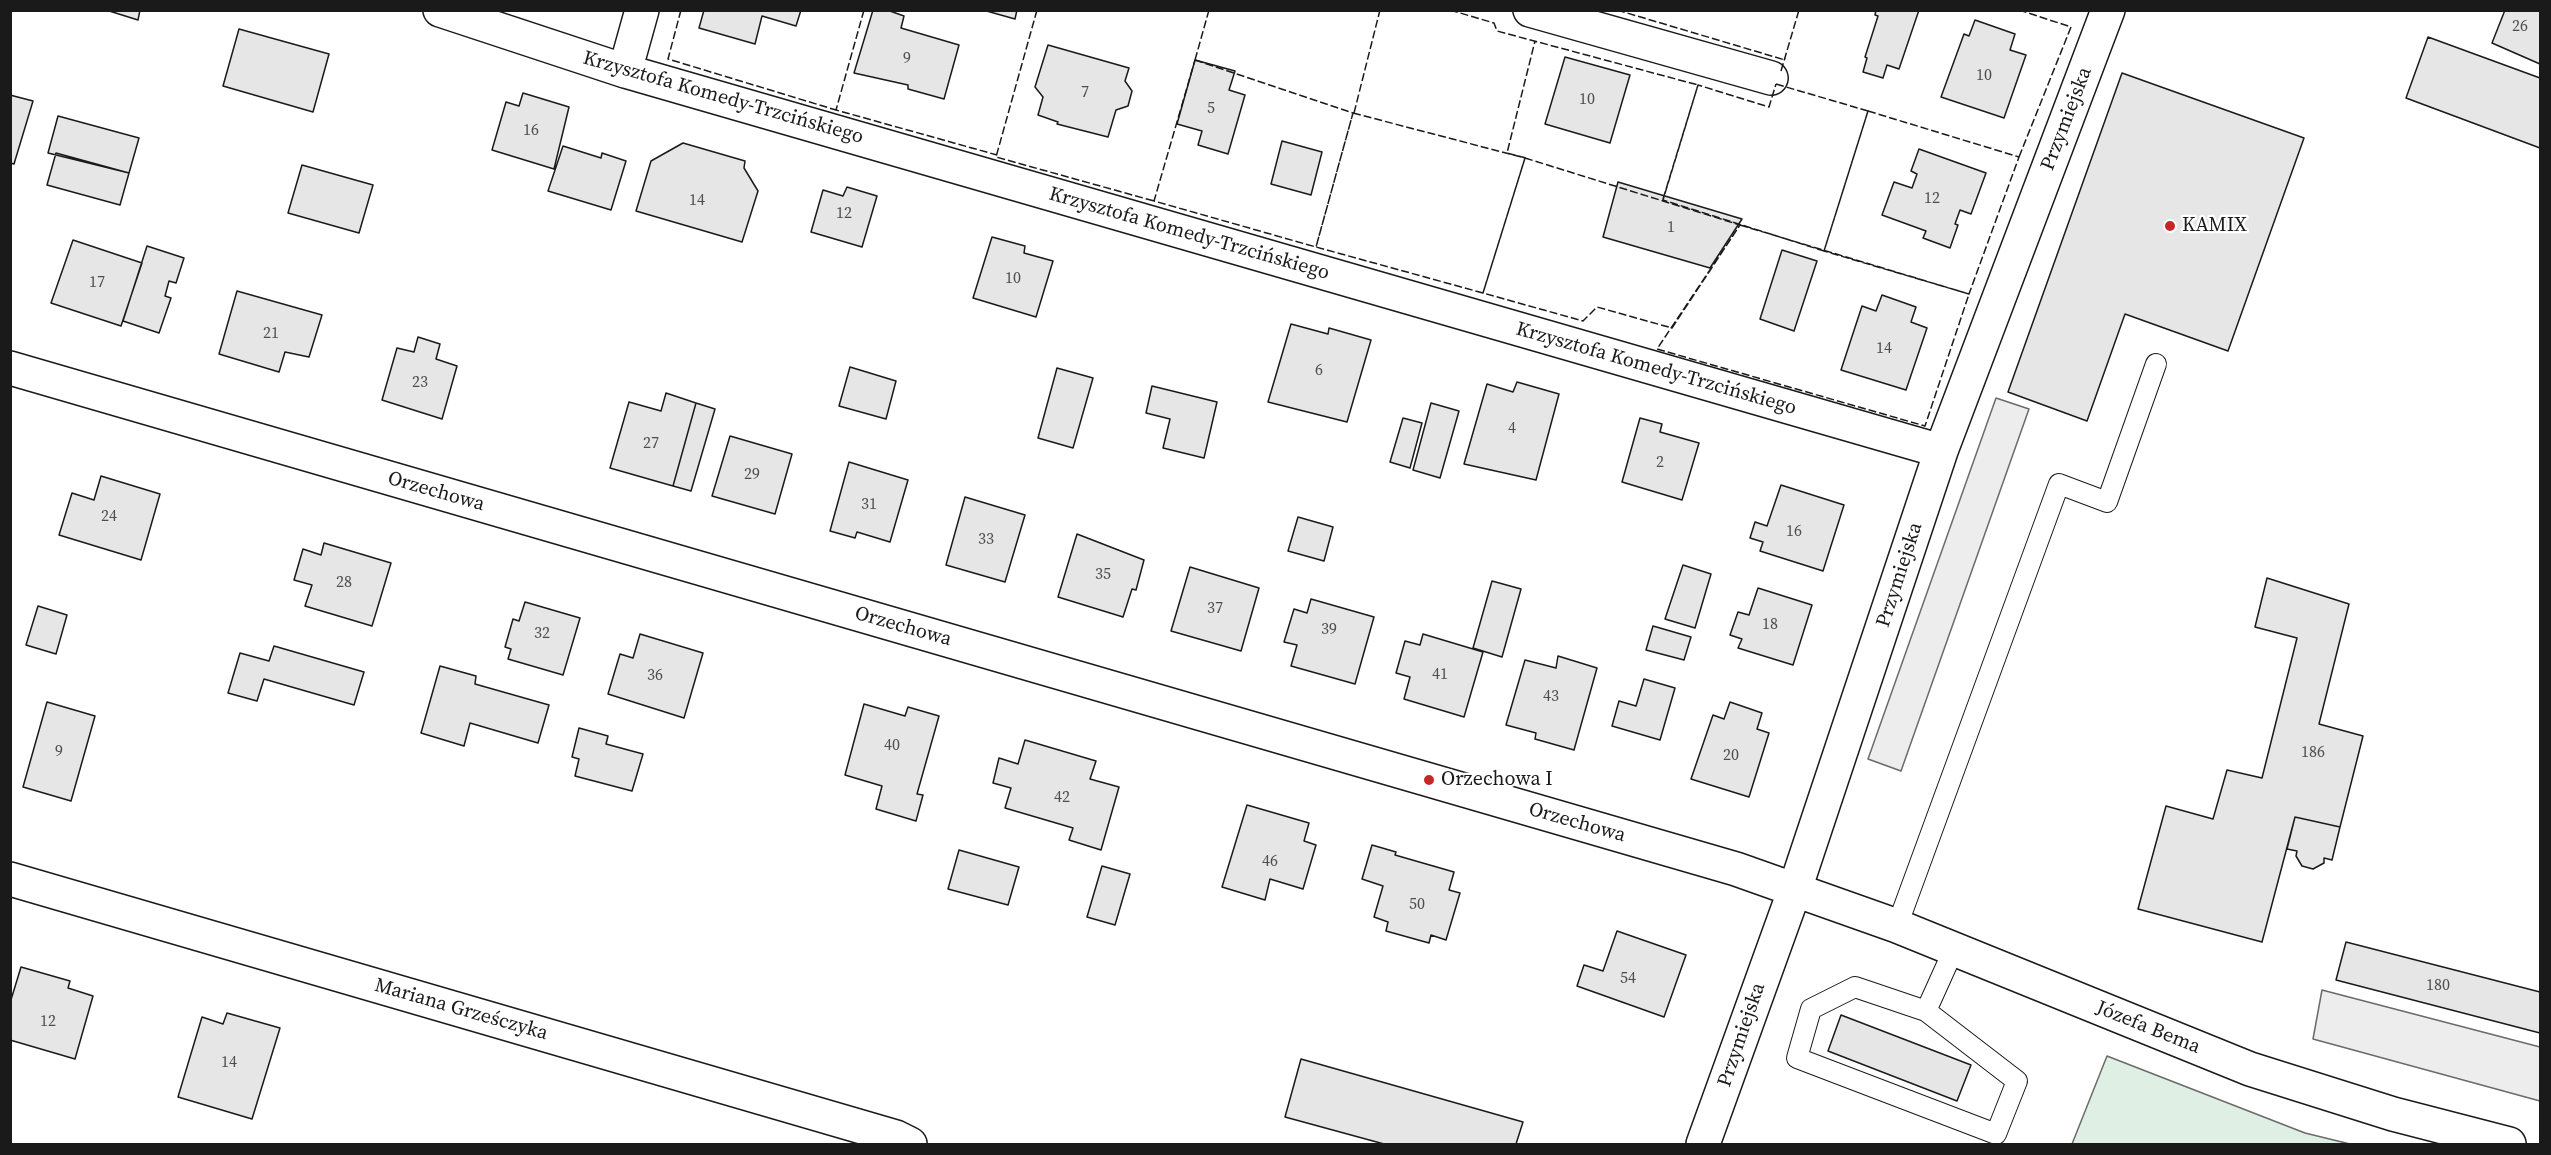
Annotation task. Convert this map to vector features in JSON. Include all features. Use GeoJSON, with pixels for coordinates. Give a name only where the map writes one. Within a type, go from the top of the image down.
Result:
{"type":"FeatureCollection","features":[{"type":"Feature","properties":{"kind":"street","name":"Krzysztofa Komedy-Trzcińskiego"},"geometry":{"type":"LineString","coordinates":[[440,10],[625,71],[1941,451]]}},
{"type":"Feature","properties":{"kind":"street"},"geometry":{"type":"LineString","coordinates":[[625,71],[642,10]]}},
{"type":"Feature","properties":{"kind":"street"},"geometry":{"type":"LineString","coordinates":[[1530,10],[1771,78]]}},
{"type":"Feature","properties":{"kind":"street","name":"Przymiejska"},"geometry":{"type":"LineString","coordinates":[[1703,1144],[1795,889],[1941,451],[2108,10]]}},
{"type":"Feature","properties":{"kind":"street","name":"Orzechowa"},"geometry":{"type":"LineString","coordinates":[[10,368],[1725,866],[1795,889]]}},
{"type":"Feature","properties":{"kind":"street","name":"Mariana Grześczyka"},"geometry":{"type":"LineString","coordinates":[[10,879],[896,1137],[910,1144]]}},
{"type":"Feature","properties":{"kind":"street","name":"Józefa Bema"},"geometry":{"type":"LineString","coordinates":[[1795,889],[1897,926],[2250,1070],[2393,1114],[2509,1144]]}},
{"type":"Feature","properties":{"kind":"lane"},"geometry":{"type":"LineString","coordinates":[[1897,926],[2059,484],[2107,502],[2156,364]]}},
{"type":"Feature","properties":{"kind":"lane"},"geometry":{"type":"LineString","coordinates":[[1926,1011],[1954,949]]}},
{"type":"Feature","properties":{"kind":"lane"},"geometry":{"type":"LineString","coordinates":[[1855,987],[1926,1011],[2017,1081],[1996,1134],[1797,1058],[1811,1009],[1855,987]]}},
{"type":"Feature","properties":{"kind":"green space"},"geometry":{"type":"Polygon","coordinates":[[[2107,1056],[2305,1133],[2350,1144],[2072,1144],[2107,1056]]]}},
{"type":"Feature","properties":{"kind":"shaded area"},"geometry":{"type":"Polygon","coordinates":[[[1996,398],[2029,409],[1901,771],[1868,759],[1996,398]]]}},
{"type":"Feature","properties":{"kind":"shaded area"},"geometry":{"type":"Polygon","coordinates":[[[2322,990],[2540,1047],[2540,1101],[2313,1039],[2322,990]]]}},
{"type":"Feature","properties":{"kind":"building"},"geometry":{"type":"Polygon","coordinates":[[[106,10],[140,10],[138,20],[106,10]]]}},
{"type":"Feature","properties":{"kind":"building"},"geometry":{"type":"Polygon","coordinates":[[[704,10],[801,10],[796,26],[762,16],[755,44],[699,28],[704,10]]]}},
{"type":"Feature","properties":{"kind":"building"},"geometry":{"type":"Polygon","coordinates":[[[873,10],[887,10],[904,16],[901,28],[959,45],[944,99],[908,89],[908,85],[854,73],[873,10]]]}},
{"type":"Feature","properties":{"kind":"building"},"geometry":{"type":"Polygon","coordinates":[[[983,10],[1017,10],[1015,19],[983,10]]]}},
{"type":"Feature","properties":{"kind":"building"},"geometry":{"type":"Polygon","coordinates":[[[1876,10],[1919,10],[1899,69],[1887,65],[1883,78],[1863,72],[1867,58],[1865,57],[1878,16],[1875,15],[1876,10]]]}},
{"type":"Feature","properties":{"kind":"building"},"geometry":{"type":"Polygon","coordinates":[[[2505,10],[2540,10],[2540,64],[2492,43],[2505,10]]]}},
{"type":"Feature","properties":{"kind":"building"},"geometry":{"type":"Polygon","coordinates":[[[1975,20],[2015,34],[2010,50],[2026,55],[2004,118],[1941,97],[1964,34],[1969,36],[1975,20]]]}},
{"type":"Feature","properties":{"kind":"building"},"geometry":{"type":"Polygon","coordinates":[[[239,29],[329,54],[313,112],[223,86],[239,29]]]}},
{"type":"Feature","properties":{"kind":"building"},"geometry":{"type":"Polygon","coordinates":[[[2428,37],[2540,78],[2540,148],[2406,98],[2428,37]]]}},
{"type":"Feature","properties":{"kind":"building"},"geometry":{"type":"Polygon","coordinates":[[[1048,45],[1129,68],[1125,81],[1132,91],[1128,106],[1116,110],[1108,137],[1057,124],[1058,122],[1038,115],[1043,97],[1035,87],[1048,45]]]}},
{"type":"Feature","properties":{"kind":"building"},"geometry":{"type":"Polygon","coordinates":[[[1565,57],[1630,75],[1610,143],[1545,124],[1565,57]]]}},
{"type":"Feature","properties":{"kind":"building"},"geometry":{"type":"Polygon","coordinates":[[[1195,60],[1235,71],[1229,90],[1245,95],[1228,154],[1198,145],[1202,131],[1177,124],[1195,60]]]}},
{"type":"Feature","properties":{"kind":"building","name":"KAMIX"},"geometry":{"type":"Polygon","coordinates":[[[2122,73],[2304,138],[2228,351],[2125,314],[2087,421],[2008,392],[2122,73]]]}},
{"type":"Feature","properties":{"kind":"building"},"geometry":{"type":"Polygon","coordinates":[[[523,93],[569,107],[554,169],[492,150],[506,102],[519,106],[523,93]]]}},
{"type":"Feature","properties":{"kind":"building"},"geometry":{"type":"Polygon","coordinates":[[[10,95],[33,101],[14,164],[10,163],[10,95]]]}},
{"type":"Feature","properties":{"kind":"building"},"geometry":{"type":"Polygon","coordinates":[[[58,116],[139,138],[129,173],[48,153],[58,116]]]}},
{"type":"Feature","properties":{"kind":"building"},"geometry":{"type":"Polygon","coordinates":[[[1282,141],[1322,152],[1311,195],[1271,184],[1282,141]]]}},
{"type":"Feature","properties":{"kind":"building"},"geometry":{"type":"Polygon","coordinates":[[[683,143],[745,161],[744,168],[758,191],[742,242],[636,211],[651,161],[683,143]]]}},
{"type":"Feature","properties":{"kind":"building"},"geometry":{"type":"Polygon","coordinates":[[[563,146],[601,158],[602,153],[626,161],[611,210],[548,191],[563,146]]]}},
{"type":"Feature","properties":{"kind":"building"},"geometry":{"type":"Polygon","coordinates":[[[1919,149],[1986,173],[1971,214],[1960,210],[1955,224],[1958,225],[1950,248],[1923,238],[1926,231],[1882,215],[1894,182],[1912,188],[1917,174],[1911,171],[1919,149]]]}},
{"type":"Feature","properties":{"kind":"building"},"geometry":{"type":"Polygon","coordinates":[[[56,153],[129,173],[120,205],[47,185],[56,153]]]}},
{"type":"Feature","properties":{"kind":"building"},"geometry":{"type":"Polygon","coordinates":[[[302,165],[373,185],[359,233],[288,213],[302,165]]]}},
{"type":"Feature","properties":{"kind":"building"},"geometry":{"type":"Polygon","coordinates":[[[1618,182],[1742,219],[1710,268],[1603,237],[1618,182]]]}},
{"type":"Feature","properties":{"kind":"building"},"geometry":{"type":"Polygon","coordinates":[[[847,187],[877,196],[862,247],[811,232],[823,190],[843,196],[847,187]]]}},
{"type":"Feature","properties":{"kind":"building"},"geometry":{"type":"Polygon","coordinates":[[[992,237],[1025,246],[1024,253],[1053,261],[1036,317],[973,298],[992,237]]]}},
{"type":"Feature","properties":{"kind":"building"},"geometry":{"type":"Polygon","coordinates":[[[73,240],[142,263],[121,326],[51,303],[73,240]]]}},
{"type":"Feature","properties":{"kind":"building"},"geometry":{"type":"Polygon","coordinates":[[[147,246],[184,258],[176,283],[169,281],[165,296],[171,298],[159,333],[123,321],[147,246]]]}},
{"type":"Feature","properties":{"kind":"building"},"geometry":{"type":"Polygon","coordinates":[[[1782,250],[1817,261],[1794,331],[1760,319],[1782,250]]]}},
{"type":"Feature","properties":{"kind":"building"},"geometry":{"type":"Polygon","coordinates":[[[237,291],[322,315],[309,357],[285,352],[279,372],[219,354],[237,291]]]}},
{"type":"Feature","properties":{"kind":"building"},"geometry":{"type":"Polygon","coordinates":[[[1882,295],[1916,307],[1911,322],[1927,328],[1906,390],[1841,370],[1862,306],[1876,311],[1882,295]]]}},
{"type":"Feature","properties":{"kind":"building"},"geometry":{"type":"Polygon","coordinates":[[[1291,324],[1328,334],[1329,328],[1371,340],[1347,422],[1268,402],[1291,324]]]}},
{"type":"Feature","properties":{"kind":"building"},"geometry":{"type":"Polygon","coordinates":[[[418,337],[440,344],[436,359],[457,366],[442,419],[382,400],[397,348],[414,352],[418,337]]]}},
{"type":"Feature","properties":{"kind":"building"},"geometry":{"type":"Polygon","coordinates":[[[850,367],[896,381],[886,419],[839,406],[850,367]]]}},
{"type":"Feature","properties":{"kind":"building"},"geometry":{"type":"Polygon","coordinates":[[[1057,368],[1093,378],[1073,448],[1038,438],[1057,368]]]}},
{"type":"Feature","properties":{"kind":"building"},"geometry":{"type":"Polygon","coordinates":[[[1517,382],[1559,394],[1536,480],[1464,464],[1487,384],[1513,392],[1517,382]]]}},
{"type":"Feature","properties":{"kind":"building"},"geometry":{"type":"Polygon","coordinates":[[[1152,386],[1217,402],[1204,458],[1163,448],[1170,419],[1146,413],[1152,386]]]}},
{"type":"Feature","properties":{"kind":"building"},"geometry":{"type":"Polygon","coordinates":[[[666,393],[696,403],[673,486],[610,468],[629,402],[661,411],[666,393]]]}},
{"type":"Feature","properties":{"kind":"building"},"geometry":{"type":"Polygon","coordinates":[[[696,403],[715,409],[691,491],[673,486],[696,403]]]}},
{"type":"Feature","properties":{"kind":"building"},"geometry":{"type":"Polygon","coordinates":[[[1431,403],[1459,411],[1440,478],[1413,470],[1431,403]]]}},
{"type":"Feature","properties":{"kind":"building"},"geometry":{"type":"Polygon","coordinates":[[[1403,418],[1422,423],[1410,468],[1390,462],[1403,418]]]}},
{"type":"Feature","properties":{"kind":"building"},"geometry":{"type":"Polygon","coordinates":[[[1640,418],[1662,424],[1660,432],[1699,443],[1682,500],[1622,482],[1640,418]]]}},
{"type":"Feature","properties":{"kind":"building"},"geometry":{"type":"Polygon","coordinates":[[[730,436],[792,454],[775,514],[712,496],[730,436]]]}},
{"type":"Feature","properties":{"kind":"building"},"geometry":{"type":"Polygon","coordinates":[[[849,462],[908,480],[890,542],[857,532],[855,538],[830,531],[849,462]]]}},
{"type":"Feature","properties":{"kind":"building"},"geometry":{"type":"Polygon","coordinates":[[[101,476],[160,494],[141,560],[59,535],[72,493],[94,500],[101,476]]]}},
{"type":"Feature","properties":{"kind":"building"},"geometry":{"type":"Polygon","coordinates":[[[1781,485],[1844,505],[1823,571],[1760,551],[1763,542],[1750,538],[1755,522],[1767,526],[1781,485]]]}},
{"type":"Feature","properties":{"kind":"building"},"geometry":{"type":"Polygon","coordinates":[[[965,497],[1025,515],[1005,582],[946,565],[965,497]]]}},
{"type":"Feature","properties":{"kind":"building"},"geometry":{"type":"Polygon","coordinates":[[[1298,517],[1333,527],[1324,561],[1288,551],[1298,517]]]}},
{"type":"Feature","properties":{"kind":"building"},"geometry":{"type":"Polygon","coordinates":[[[1077,534],[1144,560],[1136,590],[1132,589],[1123,617],[1058,597],[1077,534]]]}},
{"type":"Feature","properties":{"kind":"building"},"geometry":{"type":"Polygon","coordinates":[[[324,543],[391,563],[372,626],[305,606],[312,585],[294,580],[303,549],[321,555],[324,543]]]}},
{"type":"Feature","properties":{"kind":"building"},"geometry":{"type":"Polygon","coordinates":[[[1683,565],[1711,574],[1695,628],[1665,619],[1683,565]]]}},
{"type":"Feature","properties":{"kind":"building"},"geometry":{"type":"Polygon","coordinates":[[[1190,567],[1259,588],[1241,651],[1171,631],[1190,567]]]}},
{"type":"Feature","properties":{"kind":"building"},"geometry":{"type":"Polygon","coordinates":[[[2267,578],[2349,604],[2319,724],[2363,736],[2340,827],[2295,817],[2262,942],[2138,909],[2166,806],[2213,819],[2227,770],[2262,778],[2297,638],[2255,627],[2267,578]]]}},
{"type":"Feature","properties":{"kind":"building"},"geometry":{"type":"Polygon","coordinates":[[[1492,581],[1521,589],[1502,657],[1473,648],[1492,581]]]}},
{"type":"Feature","properties":{"kind":"building"},"geometry":{"type":"Polygon","coordinates":[[[1758,588],[1812,605],[1793,665],[1738,648],[1742,639],[1730,635],[1738,612],[1749,615],[1758,588]]]}},
{"type":"Feature","properties":{"kind":"building"},"geometry":{"type":"Polygon","coordinates":[[[1311,599],[1374,617],[1355,684],[1291,666],[1297,645],[1284,642],[1294,609],[1307,613],[1311,599]]]}},
{"type":"Feature","properties":{"kind":"building"},"geometry":{"type":"Polygon","coordinates":[[[525,602],[580,618],[563,675],[508,659],[511,649],[505,647],[513,619],[519,621],[525,602]]]}},
{"type":"Feature","properties":{"kind":"building"},"geometry":{"type":"Polygon","coordinates":[[[38,606],[67,615],[56,654],[26,645],[38,606]]]}},
{"type":"Feature","properties":{"kind":"building"},"geometry":{"type":"Polygon","coordinates":[[[1653,626],[1691,637],[1684,660],[1646,650],[1653,626]]]}},
{"type":"Feature","properties":{"kind":"building"},"geometry":{"type":"Polygon","coordinates":[[[640,634],[703,653],[684,718],[608,694],[620,654],[633,658],[640,634]]]}},
{"type":"Feature","properties":{"kind":"building"},"geometry":{"type":"Polygon","coordinates":[[[1423,634],[1483,652],[1464,717],[1404,699],[1410,677],[1396,673],[1405,641],[1420,645],[1423,634]]]}},
{"type":"Feature","properties":{"kind":"building"},"geometry":{"type":"Polygon","coordinates":[[[274,646],[364,672],[354,705],[264,679],[257,701],[228,693],[240,653],[269,661],[274,646]]]}},
{"type":"Feature","properties":{"kind":"building"},"geometry":{"type":"Polygon","coordinates":[[[1558,656],[1597,668],[1574,750],[1535,739],[1536,733],[1506,725],[1525,660],[1556,668],[1558,656]]]}},
{"type":"Feature","properties":{"kind":"building"},"geometry":{"type":"Polygon","coordinates":[[[440,666],[476,676],[475,684],[549,705],[538,743],[470,723],[464,746],[421,733],[440,666]]]}},
{"type":"Feature","properties":{"kind":"building"},"geometry":{"type":"Polygon","coordinates":[[[1644,679],[1675,688],[1660,740],[1612,726],[1619,701],[1636,706],[1644,679]]]}},
{"type":"Feature","properties":{"kind":"building"},"geometry":{"type":"Polygon","coordinates":[[[47,702],[95,716],[71,801],[23,787],[47,702]]]}},
{"type":"Feature","properties":{"kind":"building"},"geometry":{"type":"Polygon","coordinates":[[[1730,702],[1762,713],[1757,729],[1769,733],[1749,797],[1691,779],[1713,715],[1724,719],[1730,702]]]}},
{"type":"Feature","properties":{"kind":"building"},"geometry":{"type":"Polygon","coordinates":[[[864,704],[905,716],[908,707],[939,716],[917,794],[923,795],[916,821],[876,809],[882,786],[845,775],[864,704]]]}},
{"type":"Feature","properties":{"kind":"building"},"geometry":{"type":"Polygon","coordinates":[[[579,728],[608,736],[606,744],[643,754],[632,791],[575,776],[579,759],[572,757],[579,728]]]}},
{"type":"Feature","properties":{"kind":"building"},"geometry":{"type":"Polygon","coordinates":[[[1025,740],[1096,761],[1090,779],[1119,787],[1101,850],[1069,840],[1073,828],[1005,808],[1011,788],[993,783],[999,758],[1018,764],[1025,740]]]}},
{"type":"Feature","properties":{"kind":"building"},"geometry":{"type":"Polygon","coordinates":[[[1247,805],[1309,823],[1304,841],[1316,845],[1303,889],[1270,879],[1265,900],[1222,887],[1247,805]]]}},
{"type":"Feature","properties":{"kind":"building"},"geometry":{"type":"Polygon","coordinates":[[[2295,817],[2340,827],[2332,860],[2324,858],[2324,863],[2313,869],[2302,866],[2296,856],[2297,851],[2287,849],[2295,817]]]}},
{"type":"Feature","properties":{"kind":"building"},"geometry":{"type":"Polygon","coordinates":[[[1372,845],[1396,852],[1395,855],[1454,872],[1449,890],[1460,893],[1446,940],[1431,935],[1429,943],[1386,931],[1388,922],[1374,917],[1383,886],[1362,879],[1372,845]]]}},
{"type":"Feature","properties":{"kind":"building"},"geometry":{"type":"Polygon","coordinates":[[[959,850],[1019,867],[1008,905],[948,889],[959,850]]]}},
{"type":"Feature","properties":{"kind":"building"},"geometry":{"type":"Polygon","coordinates":[[[1102,866],[1130,874],[1115,925],[1087,917],[1102,866]]]}},
{"type":"Feature","properties":{"kind":"building"},"geometry":{"type":"Polygon","coordinates":[[[1617,931],[1686,955],[1664,1017],[1577,986],[1584,965],[1603,971],[1617,931]]]}},
{"type":"Feature","properties":{"kind":"building"},"geometry":{"type":"Polygon","coordinates":[[[2346,942],[2540,992],[2540,1033],[2336,980],[2346,942]]]}},
{"type":"Feature","properties":{"kind":"building"},"geometry":{"type":"Polygon","coordinates":[[[21,967],[70,981],[68,988],[93,996],[75,1059],[10,1040],[10,1003],[21,967]]]}},
{"type":"Feature","properties":{"kind":"building"},"geometry":{"type":"Polygon","coordinates":[[[227,1013],[280,1028],[252,1119],[178,1097],[202,1017],[223,1024],[227,1013]]]}},
{"type":"Feature","properties":{"kind":"building"},"geometry":{"type":"Polygon","coordinates":[[[1841,1015],[1971,1065],[1957,1101],[1828,1051],[1841,1015]]]}},
{"type":"Feature","properties":{"kind":"building"},"geometry":{"type":"Polygon","coordinates":[[[1301,1059],[1523,1122],[1516,1144],[1384,1144],[1285,1117],[1301,1059]]]}},
{"type":"Feature","properties":{"kind":"fence"},"geometry":{"type":"LineString","coordinates":[[681,10],[668,59],[836,110]]}},
{"type":"Feature","properties":{"kind":"fence"},"geometry":{"type":"LineString","coordinates":[[864,10],[836,110],[997,155]]}},
{"type":"Feature","properties":{"kind":"fence"},"geometry":{"type":"LineString","coordinates":[[1037,10],[996,157],[1154,201],[1155,198]]}},
{"type":"Feature","properties":{"kind":"fence"},"geometry":{"type":"LineString","coordinates":[[1195,60],[1209,10]]}},
{"type":"Feature","properties":{"kind":"fence"},"geometry":{"type":"LineString","coordinates":[[1354,113],[1380,10]]}},
{"type":"Feature","properties":{"kind":"fence"},"geometry":{"type":"LineString","coordinates":[[1450,10],[1494,23],[1497,31],[1698,85],[1663,199]]}},
{"type":"Feature","properties":{"kind":"fence"},"geometry":{"type":"LineString","coordinates":[[1617,10],[1785,60],[1785,57]]}},
{"type":"Feature","properties":{"kind":"fence"},"geometry":{"type":"LineString","coordinates":[[1781,71],[1799,10]]}},
{"type":"Feature","properties":{"kind":"fence"},"geometry":{"type":"LineString","coordinates":[[2019,10],[2071,27],[2019,157]]}},
{"type":"Feature","properties":{"kind":"fence"},"geometry":{"type":"LineString","coordinates":[[1526,158],[1507,153],[1535,41]]}},
{"type":"Feature","properties":{"kind":"fence"},"geometry":{"type":"LineString","coordinates":[[1195,60],[1353,113],[1316,247],[1154,201],[1195,60]]}},
{"type":"Feature","properties":{"kind":"fence"},"geometry":{"type":"LineString","coordinates":[[1776,84],[1868,111],[1824,251],[1663,200],[1698,85],[1769,107],[1776,84]]}},
{"type":"Feature","properties":{"kind":"fence"},"geometry":{"type":"LineString","coordinates":[[1868,111],[2019,157],[1969,294],[1824,251],[1868,111]]}},
{"type":"Feature","properties":{"kind":"fence"},"geometry":{"type":"LineString","coordinates":[[1353,113],[1525,158],[1483,293],[1316,247],[1353,113]]}},
{"type":"Feature","properties":{"kind":"fence"},"geometry":{"type":"LineString","coordinates":[[1525,158],[1740,225],[1672,328],[1597,307],[1583,321],[1483,293],[1525,158]]}},
{"type":"Feature","properties":{"kind":"fence"},"geometry":{"type":"LineString","coordinates":[[1740,225],[1969,294],[1925,426],[1657,349],[1740,225]]}},
{"type":"Feature","properties":{"kind":"place","name":"KAMIX"},"geometry":{"type":"Point","coordinates":[2170,226]}},
{"type":"Feature","properties":{"kind":"place","name":"Orzechowa I"},"geometry":{"type":"Point","coordinates":[1429,780]}}]}
